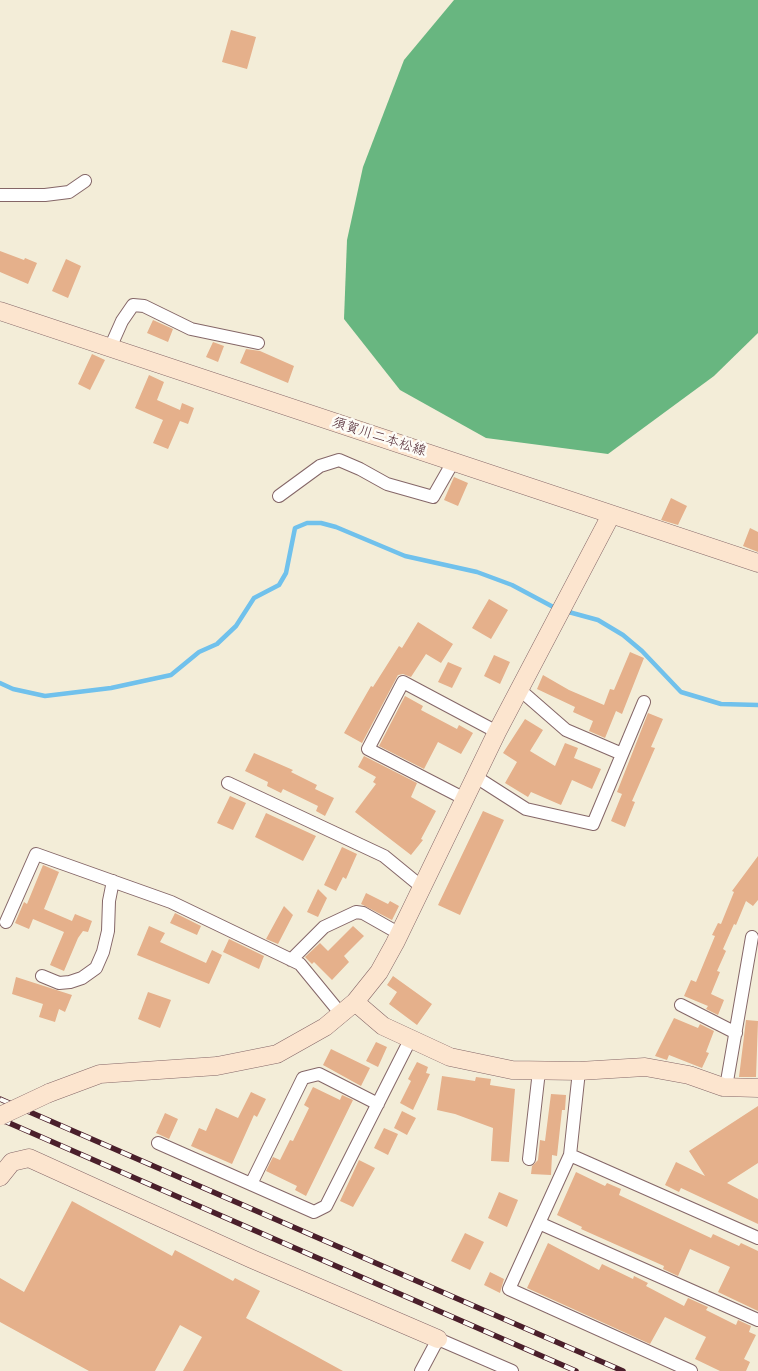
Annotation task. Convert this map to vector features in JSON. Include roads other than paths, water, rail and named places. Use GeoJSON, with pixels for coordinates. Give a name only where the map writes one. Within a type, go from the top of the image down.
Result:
{"type":"FeatureCollection","features":[{"type":"Feature","properties":{"kind":"street"},"geometry":{"type":"LineString","coordinates":[[0,195],[45,195],[69,192],[85,181]]}},
{"type":"Feature","properties":{"kind":"street"},"geometry":{"type":"LineString","coordinates":[[110,348],[122,321],[134,305],[144,306],[191,329],[258,343]]}},
{"type":"Feature","properties":{"kind":"street","name":"須賀川二本松線"},"geometry":{"type":"LineString","coordinates":[[0,311],[758,563]]}},
{"type":"Feature","properties":{"kind":"street"},"geometry":{"type":"LineString","coordinates":[[279,496],[320,466],[338,460],[360,469],[387,484],[433,497],[453,462]]}},
{"type":"Feature","properties":{"kind":"street"},"geometry":{"type":"LineString","coordinates":[[0,1116],[49,1093],[100,1074],[217,1066],[277,1054],[326,1027],[355,1002],[379,972],[400,934],[497,732],[610,515]]}},
{"type":"Feature","properties":{"kind":"street"},"geometry":{"type":"LineString","coordinates":[[465,799],[368,749],[403,682],[497,732]]}},
{"type":"Feature","properties":{"kind":"street"},"geometry":{"type":"LineString","coordinates":[[519,689],[566,730],[622,754]]}},
{"type":"Feature","properties":{"kind":"street"},"geometry":{"type":"LineString","coordinates":[[476,777],[526,809],[594,824],[644,702]]}},
{"type":"Feature","properties":{"kind":"street"},"geometry":{"type":"LineString","coordinates":[[228,783],[384,856],[423,888]]}},
{"type":"Feature","properties":{"kind":"street"},"geometry":{"type":"LineString","coordinates":[[6,922],[36,854],[171,902],[300,964],[341,1014]]}},
{"type":"Feature","properties":{"kind":"street"},"geometry":{"type":"LineString","coordinates":[[42,976],[59,983],[70,982],[82,978],[96,968],[103,952],[108,931],[109,901],[113,881]]}},
{"type":"Feature","properties":{"kind":"street"},"geometry":{"type":"LineString","coordinates":[[291,960],[324,927],[356,912],[363,913],[400,934]]}},
{"type":"Feature","properties":{"kind":"street"},"geometry":{"type":"LineString","coordinates":[[726,1087],[752,937]]}},
{"type":"Feature","properties":{"kind":"street"},"geometry":{"type":"LineString","coordinates":[[355,1002],[383,1026],[450,1057],[512,1070],[579,1071],[645,1067],[667,1070],[726,1087],[758,1088]]}},
{"type":"Feature","properties":{"kind":"street"},"geometry":{"type":"LineString","coordinates":[[682,1004],[736,1033]]}},
{"type":"Feature","properties":{"kind":"street"},"geometry":{"type":"LineString","coordinates":[[158,1144],[314,1212],[326,1206],[410,1040]]}},
{"type":"Feature","properties":{"kind":"street"},"geometry":{"type":"LineString","coordinates":[[529,1159],[539,1071]]}},
{"type":"Feature","properties":{"kind":"street"},"geometry":{"type":"LineString","coordinates":[[579,1071],[570,1155],[510,1289],[691,1371]]}},
{"type":"Feature","properties":{"kind":"street"},"geometry":{"type":"LineString","coordinates":[[251,1184],[303,1078],[319,1074],[378,1104]]}},
{"type":"Feature","properties":{"kind":"street"},"geometry":{"type":"LineString","coordinates":[[570,1155],[758,1238]]}},
{"type":"Feature","properties":{"kind":"street"},"geometry":{"type":"LineString","coordinates":[[0,1177],[12,1162],[29,1158],[252,1259],[512,1371]]}},
{"type":"Feature","properties":{"kind":"street"},"geometry":{"type":"LineString","coordinates":[[539,1224],[758,1320]]}},
{"type":"Feature","properties":{"kind":"street"},"geometry":{"type":"LineString","coordinates":[[421,1371],[438,1339]]}},
{"type":"Feature","properties":{"kind":"waterway"},"geometry":{"type":"LineString","coordinates":[[0,683],[13,689],[45,696],[111,688],[171,675],[199,652],[217,644],[236,626],[254,598],[279,585],[286,573],[295,528],[307,523],[321,523],[336,527],[405,556],[477,572],[512,585],[557,609]]}},
{"type":"Feature","properties":{"kind":"waterway"},"geometry":{"type":"LineString","coordinates":[[565,611],[598,620],[623,635],[642,651],[681,692],[721,704],[758,705]]}},
{"type":"Feature","properties":{"kind":"railway"},"geometry":{"type":"LineString","coordinates":[[0,1099],[623,1371]]}},
{"type":"Feature","properties":{"kind":"railway"},"geometry":{"type":"LineString","coordinates":[[0,1119],[576,1371]]}}]}
